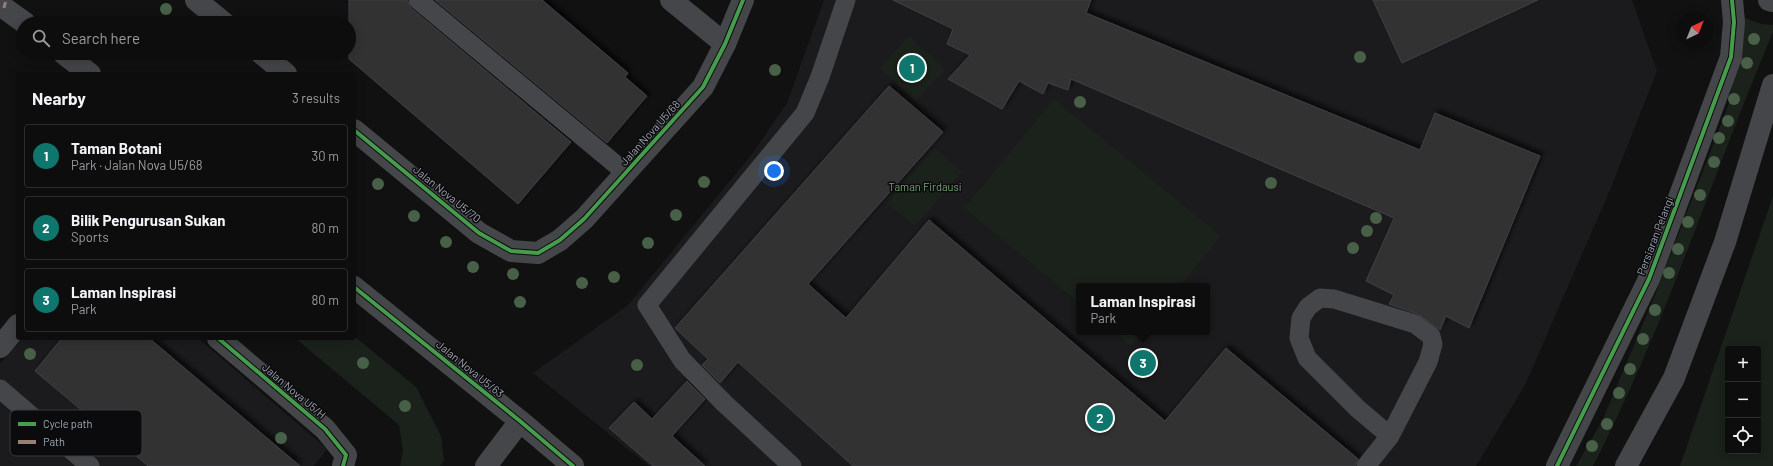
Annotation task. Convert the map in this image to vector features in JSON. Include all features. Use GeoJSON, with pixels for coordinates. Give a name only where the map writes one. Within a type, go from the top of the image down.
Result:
{"type":"FeatureCollection","features":[{"type":"Feature","properties":{"kind":"street"},"geometry":{"type":"LineString","coordinates":[[196,0],[215,16]]}},
{"type":"Feature","properties":{"kind":"street"},"geometry":{"type":"LineString","coordinates":[[671,0],[725,44]]}},
{"type":"Feature","properties":{"kind":"street","name":"Jalan Nova U5/68"},"geometry":{"type":"LineString","coordinates":[[538,253],[560,240],[584,219],[703,87],[725,44],[744,0]]}},
{"type":"Feature","properties":{"kind":"street","name":"Persiaran Pelangi"},"geometry":{"type":"LineString","coordinates":[[1557,466],[1649,279],[1731,57],[1734,22],[1732,0]]}},
{"type":"Feature","properties":{"kind":"street"},"geometry":{"type":"LineString","coordinates":[[1769,0],[1773,1]]}},
{"type":"Feature","properties":{"kind":"street"},"geometry":{"type":"LineString","coordinates":[[0,5],[16,17]]}},
{"type":"Feature","properties":{"kind":"street"},"geometry":{"type":"LineString","coordinates":[[72,60],[87,72]]}},
{"type":"Feature","properties":{"kind":"street"},"geometry":{"type":"LineString","coordinates":[[269,60],[284,72]]}},
{"type":"Feature","properties":{"kind":"street"},"geometry":{"type":"LineString","coordinates":[[1626,466],[1676,370],[1726,242],[1773,85]]}},
{"type":"Feature","properties":{"kind":"street","name":"Jalan Nova U5/70"},"geometry":{"type":"LineString","coordinates":[[356,132],[479,233],[511,251],[538,253]]}},
{"type":"Feature","properties":{"kind":"street","name":"Jalan Nova U5/63"},"geometry":{"type":"LineString","coordinates":[[356,289],[520,421],[573,466]]}},
{"type":"Feature","properties":{"kind":"street"},"geometry":{"type":"LineString","coordinates":[[0,347],[16,327]]}},
{"type":"Feature","properties":{"kind":"street","name":"Jalan Nova U5/H"},"geometry":{"type":"LineString","coordinates":[[220,340],[325,429],[346,455],[343,466]]}},
{"type":"Feature","properties":{"kind":"street"},"geometry":{"type":"LineString","coordinates":[[486,466],[520,421]]}},
{"type":"Feature","properties":{"kind":"lane"},"geometry":{"type":"LineString","coordinates":[[418,0],[626,173]]}},
{"type":"Feature","properties":{"kind":"lane"},"geometry":{"type":"LineString","coordinates":[[792,466],[724,403],[682,360],[647,305],[806,113],[846,0]]}},
{"type":"Feature","properties":{"kind":"lane"},"geometry":{"type":"LineString","coordinates":[[1366,466],[1390,436],[1428,362],[1433,344],[1431,336],[1415,324],[1334,299],[1320,298],[1308,307],[1301,318],[1299,338],[1306,358],[1358,409],[1390,436]]}},
{"type":"Feature","properties":{"kind":"lane"},"geometry":{"type":"LineString","coordinates":[[0,389],[25,410]]}},
{"type":"Feature","properties":{"kind":"lane"},"geometry":{"type":"LineString","coordinates":[[78,456],[90,466]]}},
{"type":"Feature","properties":{"kind":"shaded area"},"geometry":{"type":"Polygon","coordinates":[[[824,0],[1632,0],[1657,71],[1610,190],[1525,385],[1476,466],[649,466],[533,373],[628,305],[752,154],[787,103],[824,0]]]}},
{"type":"Feature","properties":{"kind":"shaded area"},"geometry":{"type":"Polygon","coordinates":[[[19,340],[200,340],[327,449],[314,466],[0,466],[0,364],[19,340]]]}},
{"type":"Feature","properties":{"kind":"green space"},"geometry":{"type":"Polygon","coordinates":[[[1745,18],[1761,24],[1773,25],[1773,32],[1666,306],[1619,413],[1593,466],[1576,466],[1603,419],[1655,295],[1728,106],[1745,18]]]}},
{"type":"Feature","properties":{"kind":"green space"},"geometry":{"type":"Polygon","coordinates":[[[909,36],[945,69],[916,101],[880,68],[909,36]]]}},
{"type":"Feature","properties":{"kind":"green space"},"geometry":{"type":"Polygon","coordinates":[[[1054,99],[1221,236],[1182,283],[1076,283],[1076,301],[964,208],[1054,99]]]}},
{"type":"Feature","properties":{"kind":"green space","name":"Taman Firdausi"},"geometry":{"type":"Polygon","coordinates":[[[935,148],[962,172],[915,226],[887,203],[935,148]]]}},
{"type":"Feature","properties":{"kind":"green space"},"geometry":{"type":"Polygon","coordinates":[[[1773,196],[1773,466],[1680,466],[1773,196]]]}},
{"type":"Feature","properties":{"kind":"green space"},"geometry":{"type":"Polygon","coordinates":[[[1118,335],[1140,335],[1131,346],[1118,335]]]}},
{"type":"Feature","properties":{"kind":"green space"},"geometry":{"type":"Polygon","coordinates":[[[356,338],[416,387],[441,436],[444,460],[440,466],[400,466],[403,451],[399,425],[297,340],[356,340],[356,338]]]}},
{"type":"Feature","properties":{"kind":"building"},"geometry":{"type":"Polygon","coordinates":[[[349,0],[407,0],[411,8],[571,142],[518,204],[350,60],[356,60],[356,16],[349,16],[349,0]]]}},
{"type":"Feature","properties":{"kind":"building"},"geometry":{"type":"Polygon","coordinates":[[[435,0],[542,0],[628,73],[625,77],[647,96],[607,143],[435,0]]]}},
{"type":"Feature","properties":{"kind":"building"},"geometry":{"type":"Polygon","coordinates":[[[893,0],[1091,0],[1086,13],[1420,150],[1435,113],[1540,156],[1469,328],[1446,316],[1440,330],[1418,314],[1389,304],[1394,295],[1366,281],[1394,218],[1071,79],[1068,90],[1048,83],[1043,94],[1019,81],[1002,109],[948,79],[970,55],[947,44],[953,29],[893,0]]]}},
{"type":"Feature","properties":{"kind":"building"},"geometry":{"type":"Polygon","coordinates":[[[1373,0],[1538,0],[1402,63],[1373,0]]]}},
{"type":"Feature","properties":{"kind":"building"},"geometry":{"type":"Polygon","coordinates":[[[889,86],[943,132],[808,284],[846,318],[929,220],[1165,421],[1226,348],[1358,459],[1355,466],[853,466],[738,362],[720,383],[702,365],[708,359],[675,328],[889,86]]]}},
{"type":"Feature","properties":{"kind":"building"},"geometry":{"type":"Polygon","coordinates":[[[60,340],[151,340],[300,466],[148,466],[136,456],[142,456],[142,410],[81,410],[35,371],[60,340]]]}},
{"type":"Feature","properties":{"kind":"building"},"geometry":{"type":"Polygon","coordinates":[[[687,381],[705,399],[672,436],[705,466],[653,466],[609,428],[634,402],[652,419],[687,381]]]}},
{"type":"Feature","properties":{"kind":"marked path"},"geometry":{"type":"LineString","coordinates":[[4,8],[6,0]]}},
{"type":"Feature","properties":{"kind":"cycle path"},"geometry":{"type":"LineString","coordinates":[[356,132],[479,233],[511,251],[538,253],[560,240],[584,219],[703,87],[725,44],[743,0]]}},
{"type":"Feature","properties":{"kind":"cycle path"},"geometry":{"type":"LineString","coordinates":[[1557,466],[1649,279],[1731,57],[1734,22],[1732,0]]}},
{"type":"Feature","properties":{"kind":"cycle path"},"geometry":{"type":"LineString","coordinates":[[356,289],[520,421],[573,466]]}},
{"type":"Feature","properties":{"kind":"cycle path"},"geometry":{"type":"LineString","coordinates":[[220,340],[325,429],[346,455],[343,466]]}},
{"type":"Feature","properties":{"kind":"place","name":"Taman Botani"},"geometry":{"type":"Point","coordinates":[912,68]}},
{"type":"Feature","properties":{"kind":"place","name":"Laman Inspirasi"},"geometry":{"type":"Point","coordinates":[1143,363]}},
{"type":"Feature","properties":{"kind":"place","name":"Bilik Pengurusan Sukan"},"geometry":{"type":"Point","coordinates":[1100,418]}}]}
